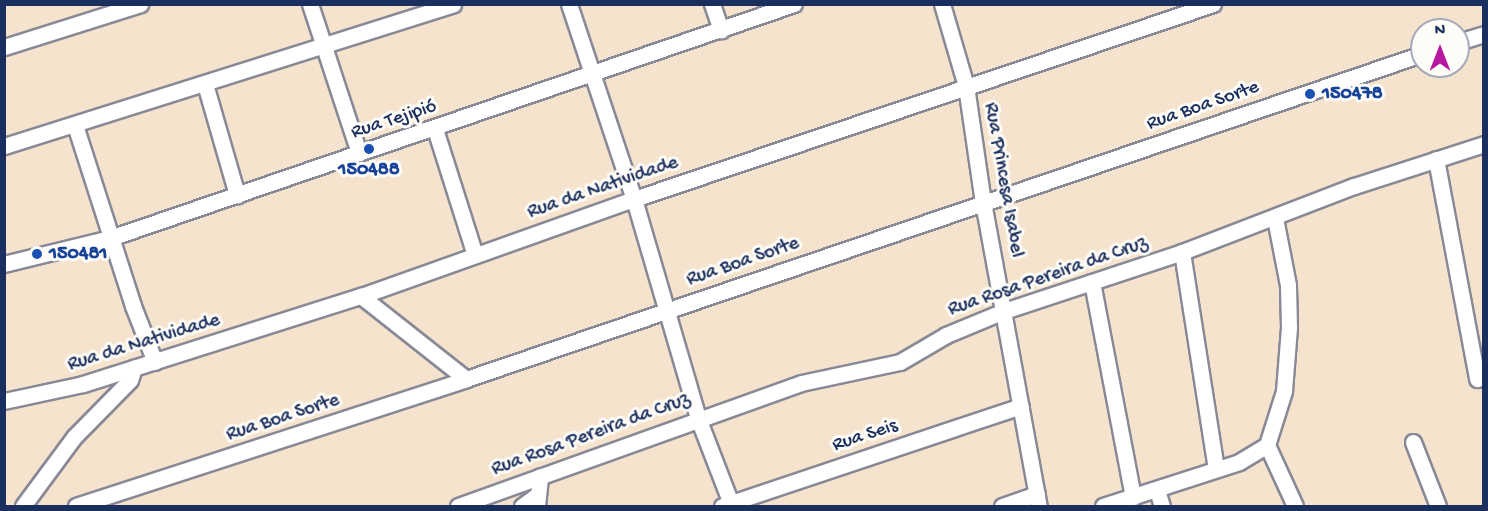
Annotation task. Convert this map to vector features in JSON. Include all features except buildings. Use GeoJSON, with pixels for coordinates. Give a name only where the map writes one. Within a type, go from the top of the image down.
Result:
{"type":"FeatureCollection","features":[{"type":"Feature","properties":{"kind":"street"},"geometry":{"type":"LineString","coordinates":[[4,47],[140,4]]}},
{"type":"Feature","properties":{"kind":"street"},"geometry":{"type":"LineString","coordinates":[[310,4],[322,48],[360,153]]}},
{"type":"Feature","properties":{"kind":"street"},"geometry":{"type":"LineString","coordinates":[[4,146],[322,48],[422,10],[453,4]]}},
{"type":"Feature","properties":{"kind":"street"},"geometry":{"type":"LineString","coordinates":[[569,4],[634,199],[698,418],[728,506]]}},
{"type":"Feature","properties":{"kind":"street"},"geometry":{"type":"LineString","coordinates":[[712,4],[720,30]]}},
{"type":"Feature","properties":{"kind":"street","name":"Rua Tejipió"},"geometry":{"type":"LineString","coordinates":[[4,264],[110,238],[435,129],[794,4]]}},
{"type":"Feature","properties":{"kind":"street","name":"Rua Princesa Isabel"},"geometry":{"type":"LineString","coordinates":[[942,4],[966,86],[983,202],[1038,500]]}},
{"type":"Feature","properties":{"kind":"street","name":"Rua da Natividade"},"geometry":{"type":"LineString","coordinates":[[4,401],[156,362],[361,296],[634,199],[1213,4]]}},
{"type":"Feature","properties":{"kind":"street","name":"Rua Boa Sorte"},"geometry":{"type":"LineString","coordinates":[[76,507],[466,379],[1410,58]]}},
{"type":"Feature","properties":{"kind":"street"},"geometry":{"type":"LineString","coordinates":[[205,84],[237,195]]}},
{"type":"Feature","properties":{"kind":"street"},"geometry":{"type":"LineString","coordinates":[[75,125],[110,238],[156,362]]}},
{"type":"Feature","properties":{"kind":"street"},"geometry":{"type":"LineString","coordinates":[[435,129],[475,255]]}},
{"type":"Feature","properties":{"kind":"street","name":"Rua Rosa Pereira da Cruz"},"geometry":{"type":"LineString","coordinates":[[459,507],[698,418],[801,383],[900,362],[946,335],[1004,310],[1182,252],[1436,159],[1484,144]]}},
{"type":"Feature","properties":{"kind":"street"},"geometry":{"type":"LineString","coordinates":[[1436,159],[1477,379]]}},
{"type":"Feature","properties":{"kind":"street"},"geometry":{"type":"LineString","coordinates":[[1103,507],[1239,462],[1267,445],[1284,391],[1289,327],[1288,285],[1275,218]]}},
{"type":"Feature","properties":{"kind":"street"},"geometry":{"type":"LineString","coordinates":[[1182,252],[1216,468]]}},
{"type":"Feature","properties":{"kind":"street"},"geometry":{"type":"LineString","coordinates":[[1092,282],[1133,497]]}},
{"type":"Feature","properties":{"kind":"street"},"geometry":{"type":"LineString","coordinates":[[361,296],[466,379]]}},
{"type":"Feature","properties":{"kind":"street"},"geometry":{"type":"LineString","coordinates":[[22,507],[74,437],[130,380],[134,368]]}},
{"type":"Feature","properties":{"kind":"street","name":"Rua Seis"},"geometry":{"type":"LineString","coordinates":[[728,506],[1021,406]]}},
{"type":"Feature","properties":{"kind":"street"},"geometry":{"type":"LineString","coordinates":[[1413,442],[1438,507]]}},
{"type":"Feature","properties":{"kind":"street"},"geometry":{"type":"LineString","coordinates":[[1267,445],[1295,507]]}},
{"type":"Feature","properties":{"kind":"street"},"geometry":{"type":"LineString","coordinates":[[522,507],[537,501],[540,476]]}},
{"type":"Feature","properties":{"kind":"street"},"geometry":{"type":"LineString","coordinates":[[1157,490],[1162,507]]}},
{"type":"Feature","properties":{"kind":"street"},"geometry":{"type":"LineString","coordinates":[[1002,507],[1038,500]]}},
{"type":"Feature","properties":{"kind":"place","name":"150478"},"geometry":{"type":"Point","coordinates":[1310,94]}},
{"type":"Feature","properties":{"kind":"place","name":"150488"},"geometry":{"type":"Point","coordinates":[369,149]}},
{"type":"Feature","properties":{"kind":"place","name":"150481"},"geometry":{"type":"Point","coordinates":[37,254]}}]}
